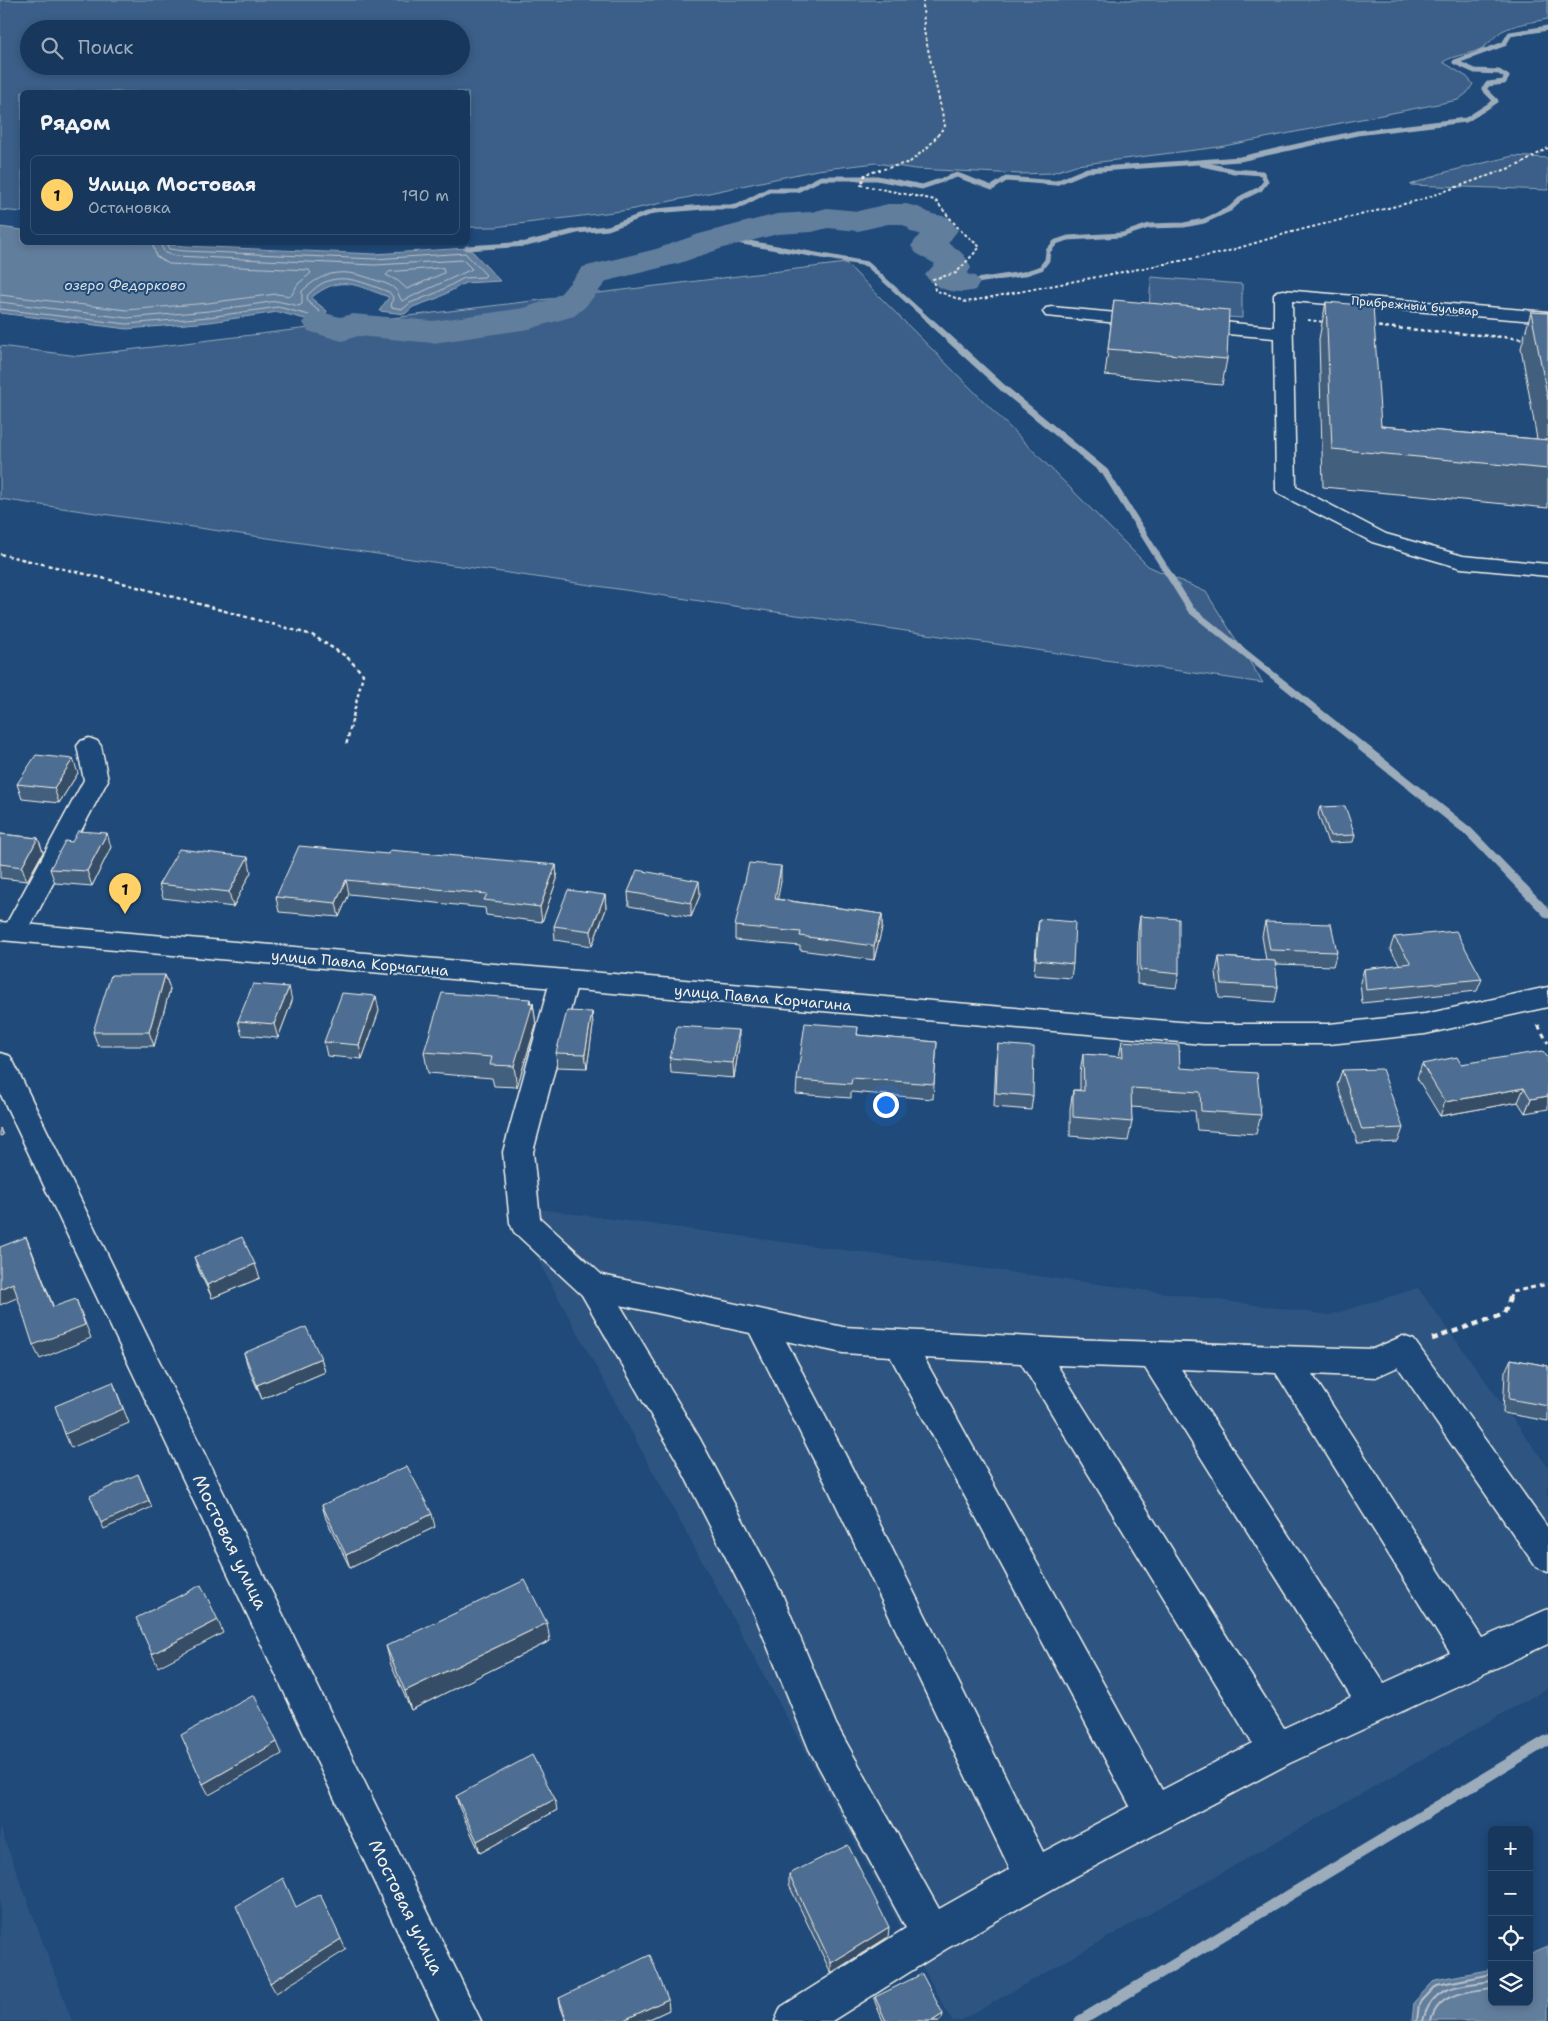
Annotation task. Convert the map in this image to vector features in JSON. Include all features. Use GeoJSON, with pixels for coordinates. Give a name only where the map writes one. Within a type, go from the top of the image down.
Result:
{"type":"FeatureCollection","features":[{"type":"Feature","properties":{"kind":"main road","name":"Прибрежный бульвар"},"geometry":{"type":"LineString","coordinates":[[1283,325],[1283,295],[1548,317]]}},
{"type":"Feature","properties":{"kind":"main road"},"geometry":{"type":"LineString","coordinates":[[1052,312],[1172,323],[1283,325],[1286,490],[1388,540],[1461,562],[1548,570]]}},
{"type":"Feature","properties":{"kind":"main road"},"geometry":{"type":"LineString","coordinates":[[7,932],[96,780],[89,746]]}},
{"type":"Feature","properties":{"kind":"main road","name":"улица Павла Корчагина"},"geometry":{"type":"LineString","coordinates":[[7,932],[1203,1034],[1329,1034],[1425,1024],[1537,1000]]}},
{"type":"Feature","properties":{"kind":"main road"},"geometry":{"type":"LineString","coordinates":[[564,981],[518,1152],[525,1223],[592,1286],[688,1449],[769,1606],[822,1736],[932,1935]]}},
{"type":"Feature","properties":{"kind":"main road","name":"Мостовая улица"},"geometry":{"type":"LineString","coordinates":[[0,1063],[461,2021]]}},
{"type":"Feature","properties":{"kind":"main road"},"geometry":{"type":"LineString","coordinates":[[592,1286],[842,1340],[1030,1350],[1376,1363],[1403,1350],[1548,1556]]}},
{"type":"Feature","properties":{"kind":"main road"},"geometry":{"type":"LineString","coordinates":[[761,1323],[837,1472],[1035,1878]]}},
{"type":"Feature","properties":{"kind":"main road"},"geometry":{"type":"LineString","coordinates":[[899,1343],[1155,1814]]}},
{"type":"Feature","properties":{"kind":"main road"},"geometry":{"type":"LineString","coordinates":[[1030,1350],[1276,1750]]}},
{"type":"Feature","properties":{"kind":"main road"},"geometry":{"type":"LineString","coordinates":[[1154,1355],[1378,1705]]}},
{"type":"Feature","properties":{"kind":"main road"},"geometry":{"type":"LineString","coordinates":[[1284,1360],[1476,1660]]}},
{"type":"Feature","properties":{"kind":"main road"},"geometry":{"type":"LineString","coordinates":[[795,2021],[932,1935],[1276,1750],[1548,1626]]}},
{"type":"Feature","properties":{"kind":"path"},"geometry":{"type":"LineString","coordinates":[[923,0],[921,17],[945,126],[930,146],[910,162],[865,174],[860,185],[935,200],[959,229],[980,247],[956,272],[933,279],[935,290],[966,302],[1222,253],[1288,233],[1420,200],[1522,164],[1548,148]]}},
{"type":"Feature","properties":{"kind":"path"},"geometry":{"type":"LineString","coordinates":[[1283,325],[1324,322]]}},
{"type":"Feature","properties":{"kind":"path"},"geometry":{"type":"LineString","coordinates":[[1369,325],[1531,339]]}},
{"type":"Feature","properties":{"kind":"path"},"geometry":{"type":"LineString","coordinates":[[0,554],[120,582],[312,636],[347,657],[363,674],[346,746]]}},
{"type":"Feature","properties":{"kind":"path"},"geometry":{"type":"LineString","coordinates":[[1403,1350],[1504,1314],[1512,1292],[1548,1284]]}},
{"type":"Feature","properties":{"kind":"shaded area"},"geometry":{"type":"Polygon","coordinates":[[[0,0],[1548,0],[1548,19],[1507,29],[1499,33],[1479,50],[1453,57],[1443,62],[1467,77],[1473,84],[1467,93],[1458,100],[1219,147],[1076,165],[1051,173],[1020,174],[915,169],[876,163],[817,170],[629,210],[495,227],[470,227],[470,90],[20,90],[20,212],[0,210],[0,0]]]}},
{"type":"Feature","properties":{"kind":"shaded area"},"geometry":{"type":"Polygon","coordinates":[[[1513,156],[1548,158],[1548,190],[1410,185],[1442,173],[1513,156]]]}},
{"type":"Feature","properties":{"kind":"shaded area"},"geometry":{"type":"Polygon","coordinates":[[[846,263],[1148,566],[1206,592],[1263,683],[0,499],[0,346],[78,356],[846,263]]]}},
{"type":"Feature","properties":{"kind":"shaded area"},"geometry":{"type":"Polygon","coordinates":[[[1151,277],[1242,284],[1242,318],[1149,311],[1151,277]]]}},
{"type":"Feature","properties":{"kind":"shaded area"},"geometry":{"type":"Polygon","coordinates":[[[508,1205],[1330,1315],[1418,1288],[1548,1467],[1548,1688],[960,2021],[952,2021],[508,1205]]]}},
{"type":"Feature","properties":{"kind":"shaded area"},"geometry":{"type":"Polygon","coordinates":[[[0,1827],[72,2021],[0,2021],[0,1827]]]}},
{"type":"Feature","properties":{"kind":"water","name":"озеро Федорково"},"geometry":{"type":"Polygon","coordinates":[[[0,227],[20,230],[20,245],[175,245],[375,254],[467,248],[500,281],[465,283],[438,298],[413,307],[405,314],[379,311],[389,297],[349,284],[331,286],[311,298],[327,311],[321,323],[278,312],[210,322],[127,329],[0,313],[0,227]]]}},
{"type":"Feature","properties":{"kind":"water"},"geometry":{"type":"Polygon","coordinates":[[[1548,1946],[1548,2021],[1412,2021],[1414,2002],[1435,1980],[1488,1970],[1488,2006],[1533,2006],[1533,1952],[1548,1946]]]}},
{"type":"Feature","properties":{"kind":"building"},"geometry":{"type":"Polygon","coordinates":[[[1114,300],[1229,310],[1227,359],[1108,349],[1114,300]]]}},
{"type":"Feature","properties":{"kind":"building"},"geometry":{"type":"Polygon","coordinates":[[[1326,302],[1373,306],[1381,426],[1548,440],[1548,469],[1332,449],[1326,302]]]}},
{"type":"Feature","properties":{"kind":"building"},"geometry":{"type":"Polygon","coordinates":[[[1531,312],[1548,313],[1548,400],[1531,312]]]}},
{"type":"Feature","properties":{"kind":"building"},"geometry":{"type":"Polygon","coordinates":[[[36,755],[73,759],[54,788],[17,784],[36,755]]]}},
{"type":"Feature","properties":{"kind":"building"},"geometry":{"type":"Polygon","coordinates":[[[1345,806],[1355,835],[1330,836],[1320,807],[1345,806]]]}},
{"type":"Feature","properties":{"kind":"building"},"geometry":{"type":"Polygon","coordinates":[[[78,831],[107,833],[87,871],[50,869],[65,841],[72,842],[78,831]]]}},
{"type":"Feature","properties":{"kind":"building"},"geometry":{"type":"Polygon","coordinates":[[[0,834],[38,838],[22,867],[0,864],[0,834]]]}},
{"type":"Feature","properties":{"kind":"building"},"geometry":{"type":"Polygon","coordinates":[[[299,846],[388,854],[390,850],[556,865],[540,907],[484,900],[487,894],[346,880],[336,903],[276,897],[299,846]]]}},
{"type":"Feature","properties":{"kind":"building"},"geometry":{"type":"Polygon","coordinates":[[[179,849],[248,857],[229,892],[159,884],[179,849]]]}},
{"type":"Feature","properties":{"kind":"building"},"geometry":{"type":"Polygon","coordinates":[[[749,863],[781,866],[775,899],[882,914],[874,946],[800,936],[801,932],[735,926],[749,863]]]}},
{"type":"Feature","properties":{"kind":"building"},"geometry":{"type":"Polygon","coordinates":[[[637,870],[699,881],[691,903],[628,892],[637,870]]]}},
{"type":"Feature","properties":{"kind":"building"},"geometry":{"type":"Polygon","coordinates":[[[568,890],[605,895],[591,931],[554,926],[568,890]]]}},
{"type":"Feature","properties":{"kind":"building"},"geometry":{"type":"Polygon","coordinates":[[[1140,916],[1179,919],[1179,974],[1140,970],[1140,916]]]}},
{"type":"Feature","properties":{"kind":"building"},"geometry":{"type":"Polygon","coordinates":[[[1039,919],[1075,922],[1073,964],[1036,960],[1039,919]]]}},
{"type":"Feature","properties":{"kind":"building"},"geometry":{"type":"Polygon","coordinates":[[[1265,922],[1331,924],[1337,952],[1270,950],[1265,922]]]}},
{"type":"Feature","properties":{"kind":"building"},"geometry":{"type":"Polygon","coordinates":[[[1456,931],[1482,979],[1366,990],[1364,969],[1411,963],[1394,937],[1456,931]]]}},
{"type":"Feature","properties":{"kind":"building"},"geometry":{"type":"Polygon","coordinates":[[[1219,957],[1275,961],[1278,987],[1222,984],[1219,957]]]}},
{"type":"Feature","properties":{"kind":"building"},"geometry":{"type":"Polygon","coordinates":[[[111,975],[165,975],[149,1032],[93,1032],[111,975]]]}},
{"type":"Feature","properties":{"kind":"building"},"geometry":{"type":"Polygon","coordinates":[[[253,984],[289,987],[274,1024],[238,1021],[253,984]]]}},
{"type":"Feature","properties":{"kind":"building"},"geometry":{"type":"Polygon","coordinates":[[[342,993],[376,996],[359,1045],[324,1042],[342,993]]]}},
{"type":"Feature","properties":{"kind":"building"},"geometry":{"type":"Polygon","coordinates":[[[442,993],[530,999],[529,1003],[533,1003],[514,1066],[490,1065],[492,1057],[424,1052],[442,993]]]}},
{"type":"Feature","properties":{"kind":"building"},"geometry":{"type":"Polygon","coordinates":[[[567,1011],[592,1012],[585,1054],[556,1053],[567,1011]]]}},
{"type":"Feature","properties":{"kind":"building"},"geometry":{"type":"Polygon","coordinates":[[[805,1023],[858,1027],[857,1035],[937,1042],[934,1084],[852,1078],[851,1084],[797,1080],[805,1023]]]}},
{"type":"Feature","properties":{"kind":"building"},"geometry":{"type":"Polygon","coordinates":[[[677,1026],[739,1030],[733,1063],[670,1058],[677,1026]]]}},
{"type":"Feature","properties":{"kind":"building"},"geometry":{"type":"Polygon","coordinates":[[[1122,1041],[1179,1045],[1180,1068],[1257,1073],[1261,1115],[1201,1111],[1200,1092],[1131,1088],[1132,1122],[1073,1117],[1073,1090],[1084,1091],[1083,1054],[1123,1057],[1122,1041]]]}},
{"type":"Feature","properties":{"kind":"building"},"geometry":{"type":"Polygon","coordinates":[[[998,1044],[1034,1047],[1033,1096],[996,1093],[998,1044]]]}},
{"type":"Feature","properties":{"kind":"building"},"geometry":{"type":"Polygon","coordinates":[[[1543,1051],[1548,1058],[1548,1096],[1531,1099],[1524,1088],[1445,1102],[1422,1064],[1457,1057],[1461,1064],[1543,1051]]]}},
{"type":"Feature","properties":{"kind":"building"},"geometry":{"type":"Polygon","coordinates":[[[1382,1069],[1403,1128],[1362,1130],[1342,1070],[1382,1069]]]}},
{"type":"Feature","properties":{"kind":"building"},"geometry":{"type":"Polygon","coordinates":[[[26,1237],[53,1307],[76,1299],[85,1325],[33,1345],[13,1283],[0,1289],[0,1247],[26,1237]]]}},
{"type":"Feature","properties":{"kind":"building"},"geometry":{"type":"Polygon","coordinates":[[[242,1237],[255,1264],[207,1285],[194,1257],[242,1237]]]}},
{"type":"Feature","properties":{"kind":"building"},"geometry":{"type":"Polygon","coordinates":[[[306,1327],[321,1358],[257,1385],[244,1353],[306,1327]]]}},
{"type":"Feature","properties":{"kind":"building"},"geometry":{"type":"Polygon","coordinates":[[[1511,1359],[1548,1366],[1548,1406],[1509,1399],[1511,1359]]]}},
{"type":"Feature","properties":{"kind":"building"},"geometry":{"type":"Polygon","coordinates":[[[113,1382],[123,1409],[65,1434],[55,1406],[113,1382]]]}},
{"type":"Feature","properties":{"kind":"building"},"geometry":{"type":"Polygon","coordinates":[[[407,1466],[432,1514],[346,1555],[322,1505],[407,1466]]]}},
{"type":"Feature","properties":{"kind":"building"},"geometry":{"type":"Polygon","coordinates":[[[138,1474],[149,1501],[101,1523],[90,1496],[138,1474]]]}},
{"type":"Feature","properties":{"kind":"building"},"geometry":{"type":"Polygon","coordinates":[[[525,1580],[547,1623],[405,1691],[386,1646],[525,1580]]]}},
{"type":"Feature","properties":{"kind":"building"},"geometry":{"type":"Polygon","coordinates":[[[201,1585],[218,1620],[152,1654],[136,1618],[201,1585]]]}},
{"type":"Feature","properties":{"kind":"building"},"geometry":{"type":"Polygon","coordinates":[[[254,1695],[277,1742],[203,1784],[181,1735],[254,1695]]]}},
{"type":"Feature","properties":{"kind":"building"},"geometry":{"type":"Polygon","coordinates":[[[532,1755],[555,1799],[477,1841],[456,1796],[532,1755]]]}},
{"type":"Feature","properties":{"kind":"building"},"geometry":{"type":"Polygon","coordinates":[[[848,1845],[889,1927],[831,1963],[789,1874],[848,1845]]]}},
{"type":"Feature","properties":{"kind":"building"},"geometry":{"type":"Polygon","coordinates":[[[283,1878],[296,1907],[320,1894],[341,1939],[270,1983],[236,1906],[283,1878]]]}},
{"type":"Feature","properties":{"kind":"building"},"geometry":{"type":"Polygon","coordinates":[[[650,1955],[668,1999],[622,2021],[567,2021],[559,1998],[650,1955]]]}},
{"type":"Feature","properties":{"kind":"building"},"geometry":{"type":"Polygon","coordinates":[[[922,1974],[943,2014],[932,2021],[886,2021],[875,1997],[922,1974]]]}},
{"type":"Feature","properties":{"kind":"waterway"},"geometry":{"type":"LineString","coordinates":[[467,248],[526,244],[577,231],[608,228],[655,211],[704,207],[737,207],[769,190],[797,190],[821,178],[877,178],[922,187],[957,175],[992,188],[1006,179],[1056,183],[1087,170],[1240,159],[1357,133],[1466,120],[1496,101],[1484,89],[1488,84],[1504,82],[1507,77],[1499,72],[1475,71],[1455,62],[1504,44],[1510,34],[1548,28]]}},
{"type":"Feature","properties":{"kind":"waterway"},"geometry":{"type":"LineString","coordinates":[[963,283],[1023,274],[1041,268],[1047,260],[1048,251],[1056,242],[1068,238],[1122,235],[1149,226],[1184,225],[1204,221],[1230,209],[1243,197],[1260,189],[1266,181],[1262,173],[1234,171],[1202,164]]}},
{"type":"Feature","properties":{"kind":"waterway"},"geometry":{"type":"LineString","coordinates":[[321,323],[342,330],[353,325],[433,332],[529,318],[561,308],[573,300],[595,274],[668,256],[711,241],[777,224],[812,222],[827,218],[858,221],[888,214],[906,214],[919,220],[923,225],[936,224],[941,230],[928,246],[950,258],[954,268],[942,275],[963,283]]}},
{"type":"Feature","properties":{"kind":"waterway"},"geometry":{"type":"LineString","coordinates":[[720,238],[867,264],[933,324]]}},
{"type":"Feature","properties":{"kind":"waterway"},"geometry":{"type":"LineString","coordinates":[[932,323],[1003,388],[1105,472],[1191,610],[1363,747]]}},
{"type":"Feature","properties":{"kind":"waterway"},"geometry":{"type":"LineString","coordinates":[[1361,746],[1469,832],[1548,914]]}},
{"type":"Feature","properties":{"kind":"waterway"},"geometry":{"type":"LineString","coordinates":[[1080,2021],[1548,1740]]}},
{"type":"Feature","properties":{"kind":"place","name":"Улица Мостовая"},"geometry":{"type":"Point","coordinates":[125,914]}}]}
